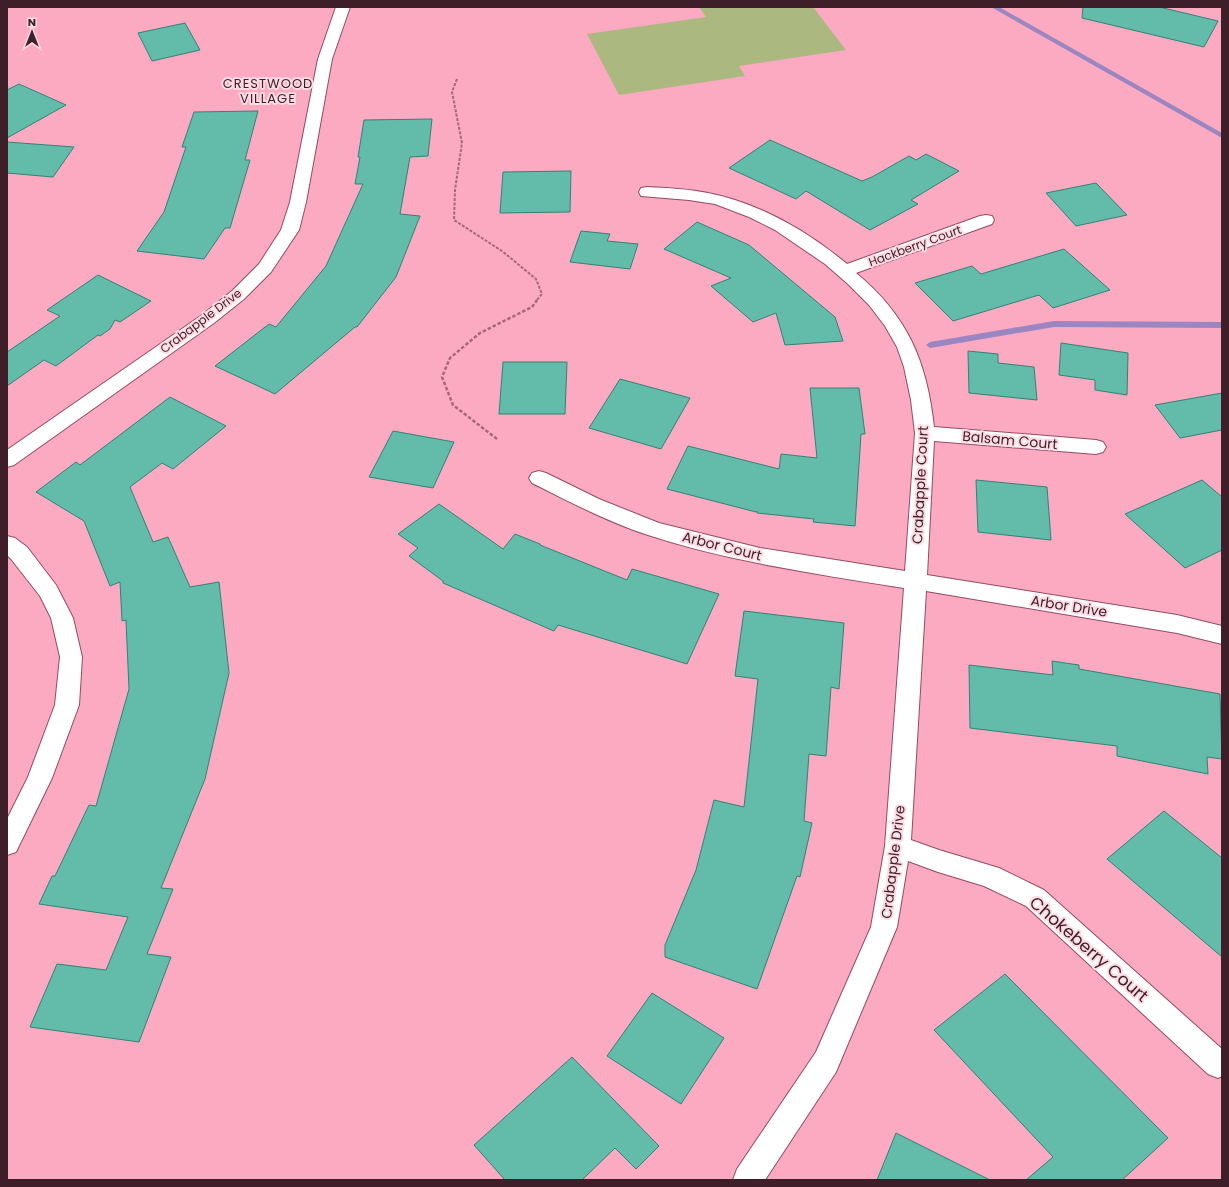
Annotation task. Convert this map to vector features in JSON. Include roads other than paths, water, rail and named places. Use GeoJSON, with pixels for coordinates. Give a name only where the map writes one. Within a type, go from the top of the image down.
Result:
{"type":"FeatureCollection","features":[{"type":"Feature","properties":{"kind":"street","name":"Crabapple Drive"},"geometry":{"type":"LineString","coordinates":[[7,460],[208,319],[238,295],[265,268],[290,230],[298,202],[325,59],[343,7]]}},
{"type":"Feature","properties":{"kind":"street","name":"Crabapple Court"},"geometry":{"type":"LineString","coordinates":[[647,192],[687,193],[731,204],[770,221],[810,244],[844,271],[880,306],[906,347],[921,396],[925,433],[914,582]]}},
{"type":"Feature","properties":{"kind":"street","name":"Hackberry Court"},"geometry":{"type":"LineString","coordinates":[[844,271],[986,220]]}},
{"type":"Feature","properties":{"kind":"street","name":"Balsam Court"},"geometry":{"type":"LineString","coordinates":[[925,433],[1096,447]]}},
{"type":"Feature","properties":{"kind":"street","name":"Arbor Court"},"geometry":{"type":"LineString","coordinates":[[539,478],[592,504],[654,529],[760,556],[914,582]]}},
{"type":"Feature","properties":{"kind":"street"},"geometry":{"type":"LineString","coordinates":[[7,544],[19,553],[48,591],[62,618],[70,657],[67,705],[40,778],[7,844]]}},
{"type":"Feature","properties":{"kind":"street","name":"Crabapple Drive"},"geometry":{"type":"LineString","coordinates":[[748,1180],[826,1062],[884,927],[898,846],[914,582]]}},
{"type":"Feature","properties":{"kind":"street","name":"Arbor Drive"},"geometry":{"type":"LineString","coordinates":[[914,582],[1177,624],[1222,635]]}},
{"type":"Feature","properties":{"kind":"street","name":"Chokeberry Court"},"geometry":{"type":"LineString","coordinates":[[898,846],[938,861],[990,876],[1035,898],[1218,1064]]}},
{"type":"Feature","properties":{"kind":"waterway"},"geometry":{"type":"LineString","coordinates":[[994,7],[1222,136]]}},
{"type":"Feature","properties":{"kind":"waterway"},"geometry":{"type":"LineString","coordinates":[[930,345],[1054,324],[1222,325]]}},
{"type":"Feature","properties":{"kind":"district","name":"CRESTWOOD VILLAGE"},"geometry":{"type":"Point","coordinates":[268,90]}}]}
